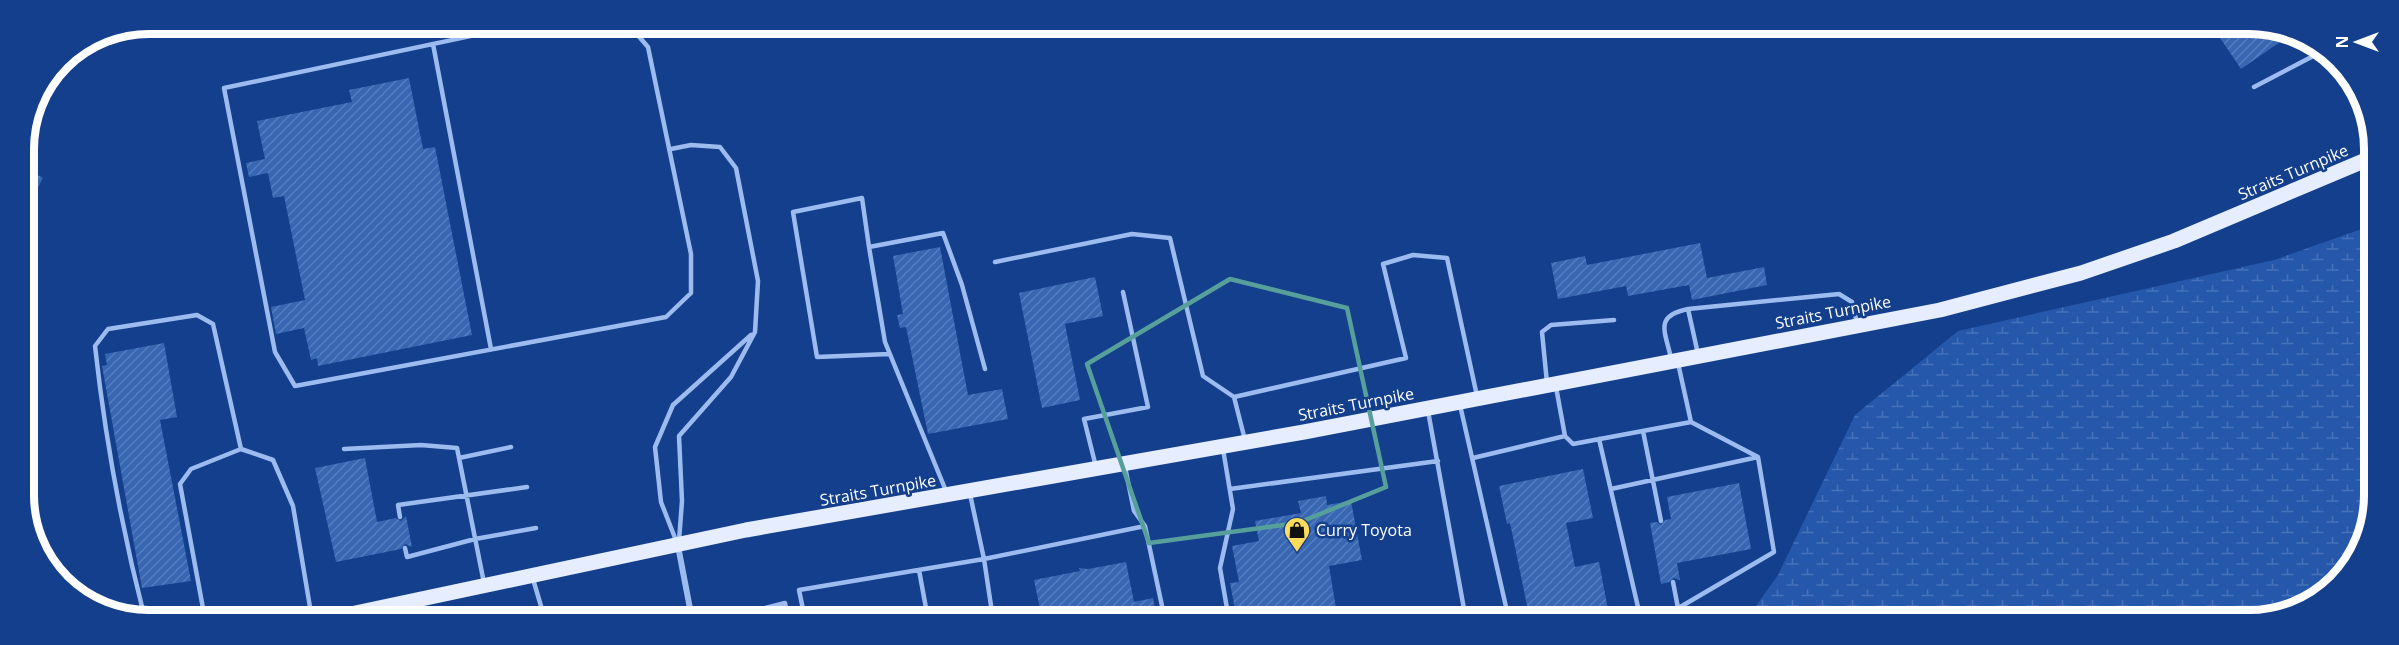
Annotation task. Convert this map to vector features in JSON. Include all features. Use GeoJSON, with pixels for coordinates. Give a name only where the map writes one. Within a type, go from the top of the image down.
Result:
{"type":"FeatureCollection","features":[{"type":"Feature","properties":{"kind":"main road","name":"Straits Turnpike"},"geometry":{"type":"LineString","coordinates":[[397,610],[485,586],[746,530],[1245,443],[1940,310],[2081,273],[2174,241],[2364,161]]}},
{"type":"Feature","properties":{"kind":"street"},"geometry":{"type":"LineString","coordinates":[[678,546],[690,610]]}},
{"type":"Feature","properties":{"kind":"lane"},"geometry":{"type":"LineString","coordinates":[[480,34],[224,88],[275,352],[295,386],[666,317],[692,293],[691,254],[671,149],[648,47],[637,34]]}},
{"type":"Feature","properties":{"kind":"lane"},"geometry":{"type":"LineString","coordinates":[[433,44],[491,349]]}},
{"type":"Feature","properties":{"kind":"lane"},"geometry":{"type":"LineString","coordinates":[[2254,87],[2315,55]]}},
{"type":"Feature","properties":{"kind":"lane"},"geometry":{"type":"LineString","coordinates":[[671,149],[692,145],[720,147],[736,168],[758,281],[755,332],[731,377],[679,436],[682,501],[678,546]]}},
{"type":"Feature","properties":{"kind":"lane"},"geometry":{"type":"LineString","coordinates":[[889,354],[817,357],[793,212],[862,198],[885,342],[948,496]]}},
{"type":"Feature","properties":{"kind":"lane"},"geometry":{"type":"LineString","coordinates":[[869,247],[944,233],[962,285],[986,369]]}},
{"type":"Feature","properties":{"kind":"lane"},"geometry":{"type":"LineString","coordinates":[[995,262],[1132,234],[1170,238],[1203,376],[1234,397],[1245,443]]}},
{"type":"Feature","properties":{"kind":"lane"},"geometry":{"type":"LineString","coordinates":[[1234,397],[1406,358],[1383,264],[1413,255],[1448,258],[1478,399]]}},
{"type":"Feature","properties":{"kind":"lane"},"geometry":{"type":"LineString","coordinates":[[1097,469],[1084,419],[1148,407],[1123,292]]}},
{"type":"Feature","properties":{"kind":"lane"},"geometry":{"type":"LineString","coordinates":[[1691,422],[1664,326],[1666,317],[1671,313],[1688,309],[1839,294],[1852,302],[1858,326]]}},
{"type":"Feature","properties":{"kind":"lane"},"geometry":{"type":"LineString","coordinates":[[1688,309],[1699,356]]}},
{"type":"Feature","properties":{"kind":"lane"},"geometry":{"type":"LineString","coordinates":[[143,610],[129,555],[100,397],[95,346],[108,329],[197,315],[213,324],[241,449]]}},
{"type":"Feature","properties":{"kind":"lane"},"geometry":{"type":"LineString","coordinates":[[1614,320],[1551,325],[1542,332],[1551,385],[1565,436],[1573,444],[1691,422],[1758,457]]}},
{"type":"Feature","properties":{"kind":"lane"},"geometry":{"type":"LineString","coordinates":[[678,546],[661,502],[656,447],[673,405],[755,332]]}},
{"type":"Feature","properties":{"kind":"lane"},"geometry":{"type":"LineString","coordinates":[[1459,402],[1507,610]]}},
{"type":"Feature","properties":{"kind":"lane"},"geometry":{"type":"LineString","coordinates":[[1428,408],[1464,610]]}},
{"type":"Feature","properties":{"kind":"lane"},"geometry":{"type":"LineString","coordinates":[[1643,431],[1660,521]]}},
{"type":"Feature","properties":{"kind":"lane"},"geometry":{"type":"LineString","coordinates":[[1473,458],[1565,436]]}},
{"type":"Feature","properties":{"kind":"lane"},"geometry":{"type":"LineString","coordinates":[[1599,439],[1639,610]]}},
{"type":"Feature","properties":{"kind":"lane"},"geometry":{"type":"LineString","coordinates":[[344,449],[421,444],[457,448],[485,586]]}},
{"type":"Feature","properties":{"kind":"lane"},"geometry":{"type":"LineString","coordinates":[[459,458],[511,447]]}},
{"type":"Feature","properties":{"kind":"lane"},"geometry":{"type":"LineString","coordinates":[[1223,447],[1233,509],[1220,568],[1227,610]]}},
{"type":"Feature","properties":{"kind":"lane"},"geometry":{"type":"LineString","coordinates":[[204,610],[180,484],[191,469],[241,449],[273,460],[293,506],[310,610]]}},
{"type":"Feature","properties":{"kind":"lane"},"geometry":{"type":"LineString","coordinates":[[1611,489],[1758,457]]}},
{"type":"Feature","properties":{"kind":"lane"},"geometry":{"type":"LineString","coordinates":[[1675,610],[1774,552],[1758,457]]}},
{"type":"Feature","properties":{"kind":"lane"},"geometry":{"type":"LineString","coordinates":[[1230,489],[1438,461]]}},
{"type":"Feature","properties":{"kind":"lane"},"geometry":{"type":"LineString","coordinates":[[1125,464],[1134,511],[1145,526],[1162,610]]}},
{"type":"Feature","properties":{"kind":"lane"},"geometry":{"type":"LineString","coordinates":[[400,518],[398,505],[527,487]]}},
{"type":"Feature","properties":{"kind":"lane"},"geometry":{"type":"LineString","coordinates":[[970,492],[992,610]]}},
{"type":"Feature","properties":{"kind":"lane"},"geometry":{"type":"LineString","coordinates":[[803,610],[799,590],[984,559],[1145,526]]}},
{"type":"Feature","properties":{"kind":"lane"},"geometry":{"type":"LineString","coordinates":[[405,548],[407,557],[422,555],[475,539],[536,528]]}},
{"type":"Feature","properties":{"kind":"lane"},"geometry":{"type":"LineString","coordinates":[[919,570],[926,610]]}},
{"type":"Feature","properties":{"kind":"lane"},"geometry":{"type":"LineString","coordinates":[[533,576],[541,610]]}},
{"type":"Feature","properties":{"kind":"lane"},"geometry":{"type":"LineString","coordinates":[[1673,582],[1678,608]]}},
{"type":"Feature","properties":{"kind":"lane"},"geometry":{"type":"LineString","coordinates":[[759,610],[785,603],[786,610]]}},
{"type":"Feature","properties":{"kind":"highlighted area"},"geometry":{"type":"Polygon","coordinates":[[[1230,279],[1347,308],[1386,487],[1298,523],[1149,543],[1087,364],[1230,279]]]}},
{"type":"Feature","properties":{"kind":"green space"},"geometry":{"type":"Polygon","coordinates":[[[2364,228],[2364,503],[2362,518],[2356,539],[2341,565],[2331,577],[2313,591],[2293,602],[2264,610],[1753,610],[1778,575],[1855,415],[1958,331],[2274,260],[2364,228]]]}},
{"type":"Feature","properties":{"kind":"building"},"geometry":{"type":"Polygon","coordinates":[[[2217,34],[2264,35],[2283,40],[2241,69],[2217,34]]]}},
{"type":"Feature","properties":{"kind":"building"},"geometry":{"type":"Polygon","coordinates":[[[409,78],[423,149],[435,147],[472,335],[318,366],[317,358],[311,360],[304,328],[276,334],[271,307],[305,300],[284,196],[273,198],[268,173],[249,177],[246,163],[265,159],[257,121],[352,102],[349,90],[409,78]]]}},
{"type":"Feature","properties":{"kind":"building"},"geometry":{"type":"Polygon","coordinates":[[[35,173],[43,178],[35,193],[35,173]]]}},
{"type":"Feature","properties":{"kind":"building"},"geometry":{"type":"Polygon","coordinates":[[[1700,243],[1707,278],[1764,267],[1767,285],[1692,300],[1689,285],[1628,296],[1626,286],[1558,299],[1551,263],[1585,256],[1587,265],[1700,243]]]}},
{"type":"Feature","properties":{"kind":"building"},"geometry":{"type":"Polygon","coordinates":[[[940,247],[968,395],[1002,389],[1008,419],[928,434],[906,327],[900,328],[897,315],[903,314],[893,256],[940,247]]]}},
{"type":"Feature","properties":{"kind":"building"},"geometry":{"type":"Polygon","coordinates":[[[1095,277],[1103,316],[1065,324],[1080,400],[1042,408],[1019,293],[1095,277]]]}},
{"type":"Feature","properties":{"kind":"building"},"geometry":{"type":"Polygon","coordinates":[[[164,343],[177,417],[160,420],[191,581],[142,588],[102,366],[107,365],[105,354],[164,343]]]}},
{"type":"Feature","properties":{"kind":"building"},"geometry":{"type":"Polygon","coordinates":[[[365,458],[377,522],[396,518],[401,521],[406,516],[412,547],[405,544],[401,549],[336,562],[315,468],[365,458]]]}},
{"type":"Feature","properties":{"kind":"building"},"geometry":{"type":"Polygon","coordinates":[[[1583,469],[1593,518],[1566,523],[1575,567],[1599,562],[1608,610],[1528,610],[1510,523],[1507,524],[1499,486],[1583,469]]]}},
{"type":"Feature","properties":{"kind":"building"},"geometry":{"type":"Polygon","coordinates":[[[1739,483],[1751,549],[1677,563],[1680,580],[1673,578],[1661,584],[1650,523],[1657,522],[1661,525],[1665,520],[1671,519],[1667,497],[1739,483]]]}},
{"type":"Feature","properties":{"kind":"building","name":"Curry Toyota"},"geometry":{"type":"Polygon","coordinates":[[[1326,496],[1327,505],[1351,501],[1362,560],[1329,566],[1336,610],[1235,610],[1230,583],[1239,582],[1232,546],[1259,541],[1255,521],[1301,513],[1298,501],[1326,496]]]}},
{"type":"Feature","properties":{"kind":"building"},"geometry":{"type":"Polygon","coordinates":[[[1126,562],[1134,602],[1153,598],[1155,610],[1040,610],[1034,580],[1080,571],[1079,568],[1088,569],[1126,562]]]}},
{"type":"Feature","properties":{"kind":"place","name":"Curry Toyota"},"geometry":{"type":"Point","coordinates":[1297,553]}}]}
